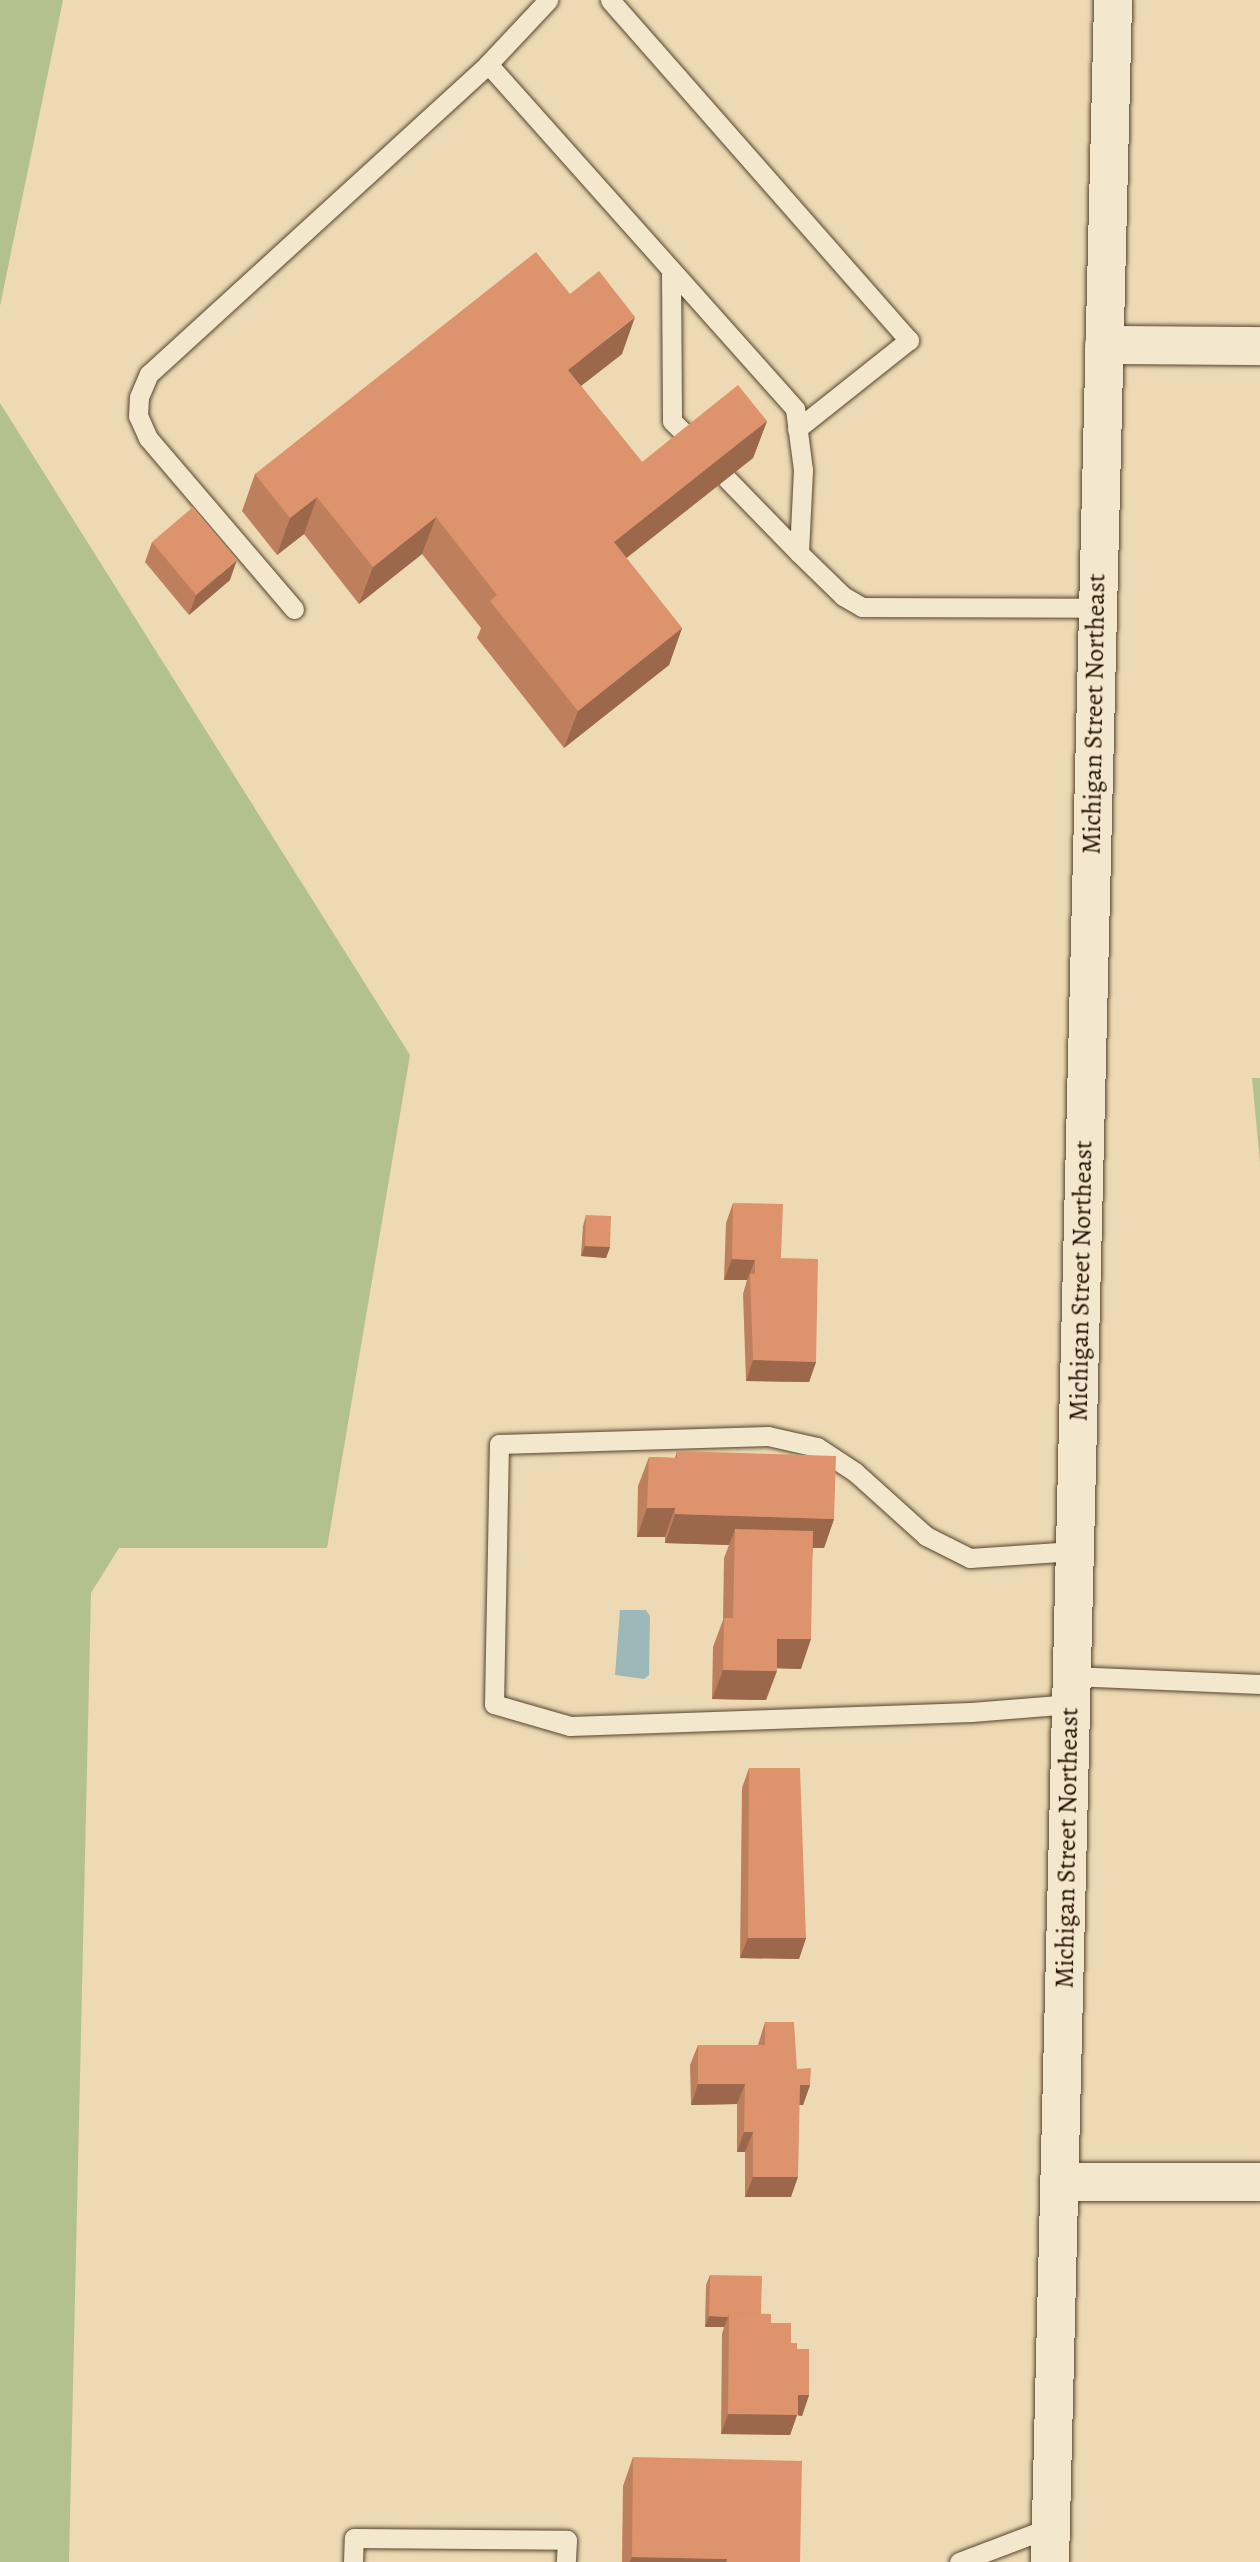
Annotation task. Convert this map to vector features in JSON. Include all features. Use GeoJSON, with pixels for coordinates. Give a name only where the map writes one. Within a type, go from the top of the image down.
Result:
{"type":"FeatureCollection","features":[{"type":"Feature","properties":{"kind":"main road","name":"Michigan Street Northeast"},"geometry":{"type":"LineString","coordinates":[[1050,2545],[1113,0]]}},
{"type":"Feature","properties":{"kind":"main road"},"geometry":{"type":"LineString","coordinates":[[1104,345],[1260,346]]}},
{"type":"Feature","properties":{"kind":"main road"},"geometry":{"type":"LineString","coordinates":[[1059,2182],[1260,2182]]}},
{"type":"Feature","properties":{"kind":"lane"},"geometry":{"type":"LineString","coordinates":[[293,609],[148,438],[138,416],[139,397],[149,374],[488,64],[548,0]]}},
{"type":"Feature","properties":{"kind":"lane"},"geometry":{"type":"LineString","coordinates":[[610,0],[909,340],[797,429]]}},
{"type":"Feature","properties":{"kind":"lane"},"geometry":{"type":"LineString","coordinates":[[488,64],[795,409],[803,470],[799,553]]}},
{"type":"Feature","properties":{"kind":"lane"},"geometry":{"type":"LineString","coordinates":[[671,271],[672,421],[696,445]]}},
{"type":"Feature","properties":{"kind":"lane"},"geometry":{"type":"LineString","coordinates":[[727,479],[843,596],[862,607],[1097,608]]}},
{"type":"Feature","properties":{"kind":"lane"},"geometry":{"type":"LineString","coordinates":[[1074,1551],[970,1558],[926,1536],[855,1472],[817,1447],[768,1436],[499,1444],[494,1704],[570,1726],[971,1712],[1071,1690],[1260,1684]]}},
{"type":"Feature","properties":{"kind":"lane"},"geometry":{"type":"LineString","coordinates":[[353,2562],[354,2538],[567,2540],[566,2562]]}},
{"type":"Feature","properties":{"kind":"lane"},"geometry":{"type":"LineString","coordinates":[[959,2562],[1050,2545]]}},
{"type":"Feature","properties":{"kind":"green space"},"geometry":{"type":"Polygon","coordinates":[[[0,0],[63,0],[0,306],[0,0]]]}},
{"type":"Feature","properties":{"kind":"green space"},"geometry":{"type":"Polygon","coordinates":[[[0,403],[410,1055],[327,1548],[119,1548],[91,1593],[69,2562],[0,2562],[0,403]]]}},
{"type":"Feature","properties":{"kind":"green space"},"geometry":{"type":"Polygon","coordinates":[[[1252,1078],[1260,1078],[1260,1163],[1252,1078]]]}},
{"type":"Feature","properties":{"kind":"water"},"geometry":{"type":"Polygon","coordinates":[[[620,1610],[646,1610],[650,1616],[649,1675],[644,1679],[615,1675],[620,1610]]]}},
{"type":"Feature","properties":{"kind":"building"},"geometry":{"type":"Polygon","coordinates":[[[536,252],[570,294],[599,271],[635,317],[568,370],[642,462],[738,385],[767,421],[614,542],[682,628],[578,711],[490,601],[497,595],[436,517],[373,567],[317,497],[290,518],[255,474],[536,252]]]}},
{"type":"Feature","properties":{"kind":"building"},"geometry":{"type":"Polygon","coordinates":[[[193,507],[237,560],[196,595],[152,542],[193,507]]]}},
{"type":"Feature","properties":{"kind":"building"},"geometry":{"type":"Polygon","coordinates":[[[733,1203],[783,1204],[781,1258],[818,1259],[816,1362],[753,1360],[750,1274],[755,1274],[755,1260],[732,1259],[733,1203]]]}},
{"type":"Feature","properties":{"kind":"building"},"geometry":{"type":"Polygon","coordinates":[[[586,1215],[611,1216],[610,1247],[585,1246],[586,1215]]]}},
{"type":"Feature","properties":{"kind":"building"},"geometry":{"type":"Polygon","coordinates":[[[677,1451],[836,1456],[834,1519],[675,1514],[675,1508],[647,1508],[649,1457],[677,1458],[677,1451]]]}},
{"type":"Feature","properties":{"kind":"building"},"geometry":{"type":"Polygon","coordinates":[[[735,1529],[813,1531],[811,1639],[777,1639],[777,1671],[723,1670],[724,1618],[733,1618],[735,1529]]]}},
{"type":"Feature","properties":{"kind":"building"},"geometry":{"type":"Polygon","coordinates":[[[749,1768],[800,1768],[806,1938],[748,1938],[749,1768]]]}},
{"type":"Feature","properties":{"kind":"building"},"geometry":{"type":"Polygon","coordinates":[[[765,2022],[794,2022],[797,2069],[811,2068],[810,2085],[800,2085],[798,2177],[753,2177],[753,2132],[744,2132],[745,2084],[698,2084],[698,2045],[765,2045],[765,2022]]]}},
{"type":"Feature","properties":{"kind":"building"},"geometry":{"type":"Polygon","coordinates":[[[710,2275],[762,2276],[761,2314],[729,2313],[728,2317],[709,2316],[710,2275]]]}},
{"type":"Feature","properties":{"kind":"building"},"geometry":{"type":"Polygon","coordinates":[[[729,2313],[771,2314],[771,2323],[791,2323],[791,2343],[797,2343],[797,2349],[809,2349],[809,2395],[798,2395],[798,2415],[728,2414],[729,2313]]]}},
{"type":"Feature","properties":{"kind":"building"},"geometry":{"type":"Polygon","coordinates":[[[633,2457],[802,2461],[800,2562],[727,2562],[727,2559],[632,2557],[633,2457]]]}}]}
